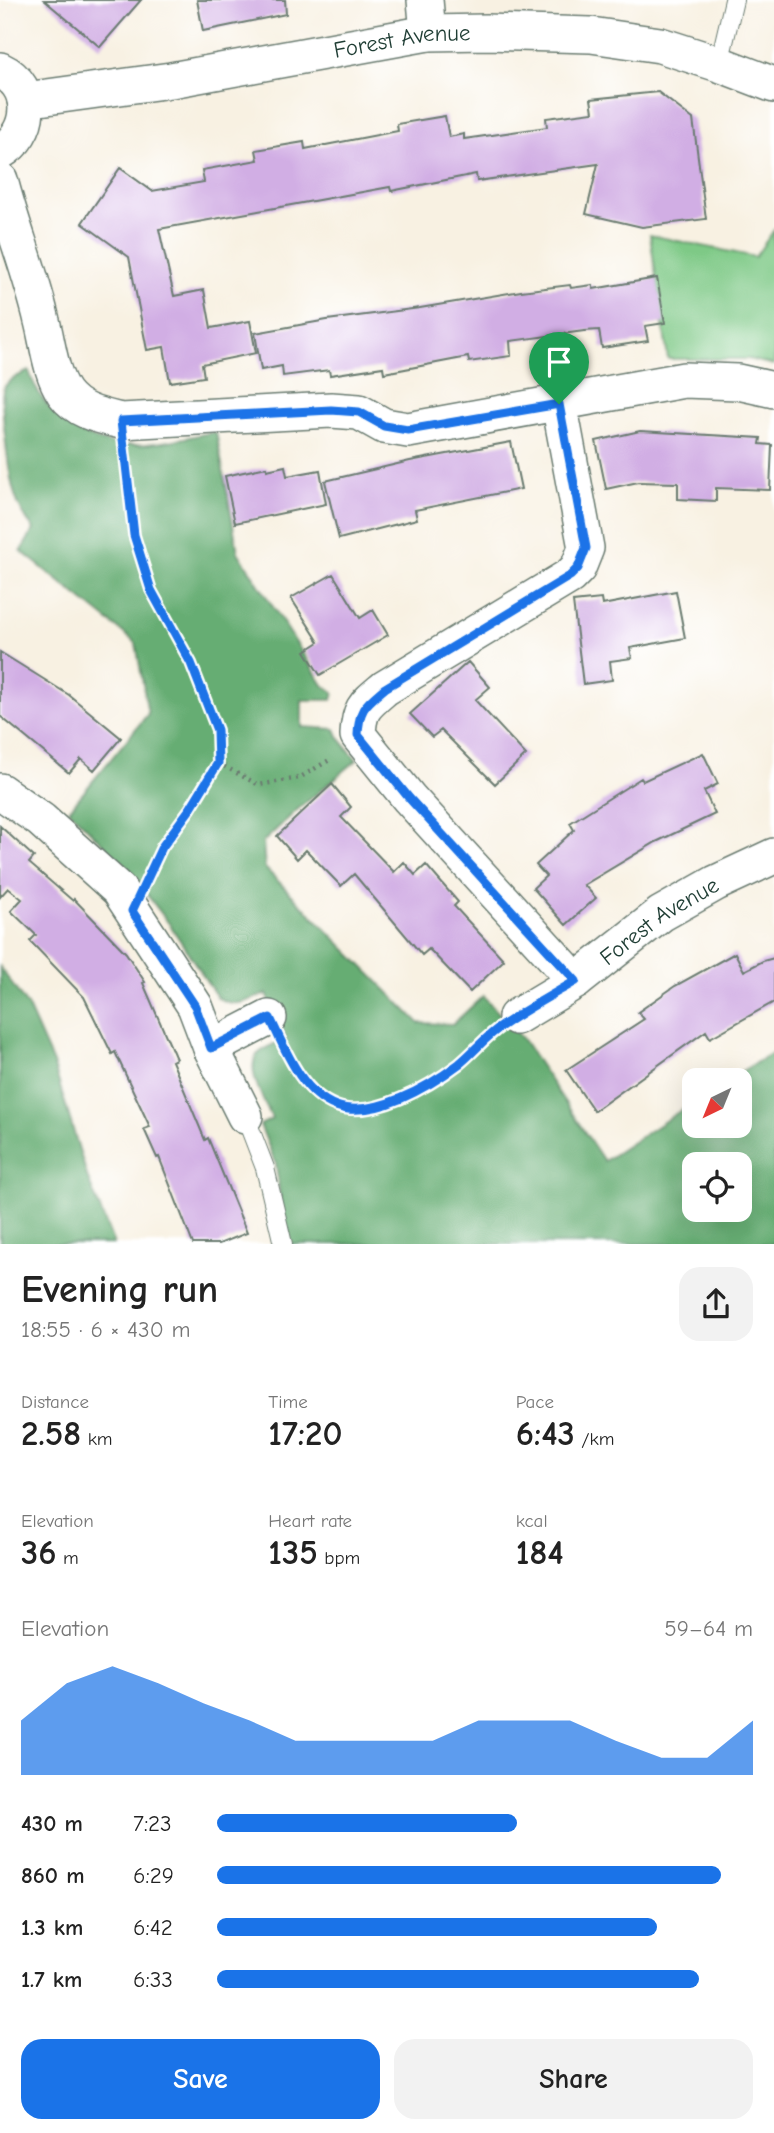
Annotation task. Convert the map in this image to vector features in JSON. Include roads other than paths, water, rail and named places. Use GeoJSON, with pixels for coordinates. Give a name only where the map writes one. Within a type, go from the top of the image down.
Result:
{"type":"FeatureCollection","features":[{"type":"Feature","properties":{"kind":"street","name":"Forest Avenue"},"geometry":{"type":"LineString","coordinates":[[25,100],[171,80],[426,17],[523,31],[591,35],[660,45],[774,85]]}},
{"type":"Feature","properties":{"kind":"street"},"geometry":{"type":"LineString","coordinates":[[0,71],[19,85],[25,100],[26,118],[21,133],[10,146],[0,152]]}},
{"type":"Feature","properties":{"kind":"street"},"geometry":{"type":"LineString","coordinates":[[0,180],[42,320],[48,355],[64,392],[78,407],[97,415],[121,421],[331,410],[359,412],[384,426],[408,430],[684,380],[738,382],[774,390]]}},
{"type":"Feature","properties":{"kind":"street"},"geometry":{"type":"LineString","coordinates":[[559,404],[586,548],[578,568],[570,576],[385,688],[364,705],[359,716],[358,735],[409,798],[576,981]]}},
{"type":"Feature","properties":{"kind":"street"},"geometry":{"type":"LineString","coordinates":[[0,791],[41,820],[119,890],[195,1006],[211,1048],[245,1116]]}},
{"type":"Feature","properties":{"kind":"street","name":"Forest Avenue"},"geometry":{"type":"LineString","coordinates":[[516,1017],[576,981],[661,914],[716,883],[774,856]]}},
{"type":"Feature","properties":{"kind":"street"},"geometry":{"type":"LineString","coordinates":[[211,1048],[270,1018]]}},
{"type":"Feature","properties":{"kind":"lane"},"geometry":{"type":"LineString","coordinates":[[719,64],[734,0]]}},
{"type":"Feature","properties":{"kind":"lane"},"geometry":{"type":"LineString","coordinates":[[245,1116],[265,1168],[283,1244]]}}]}
